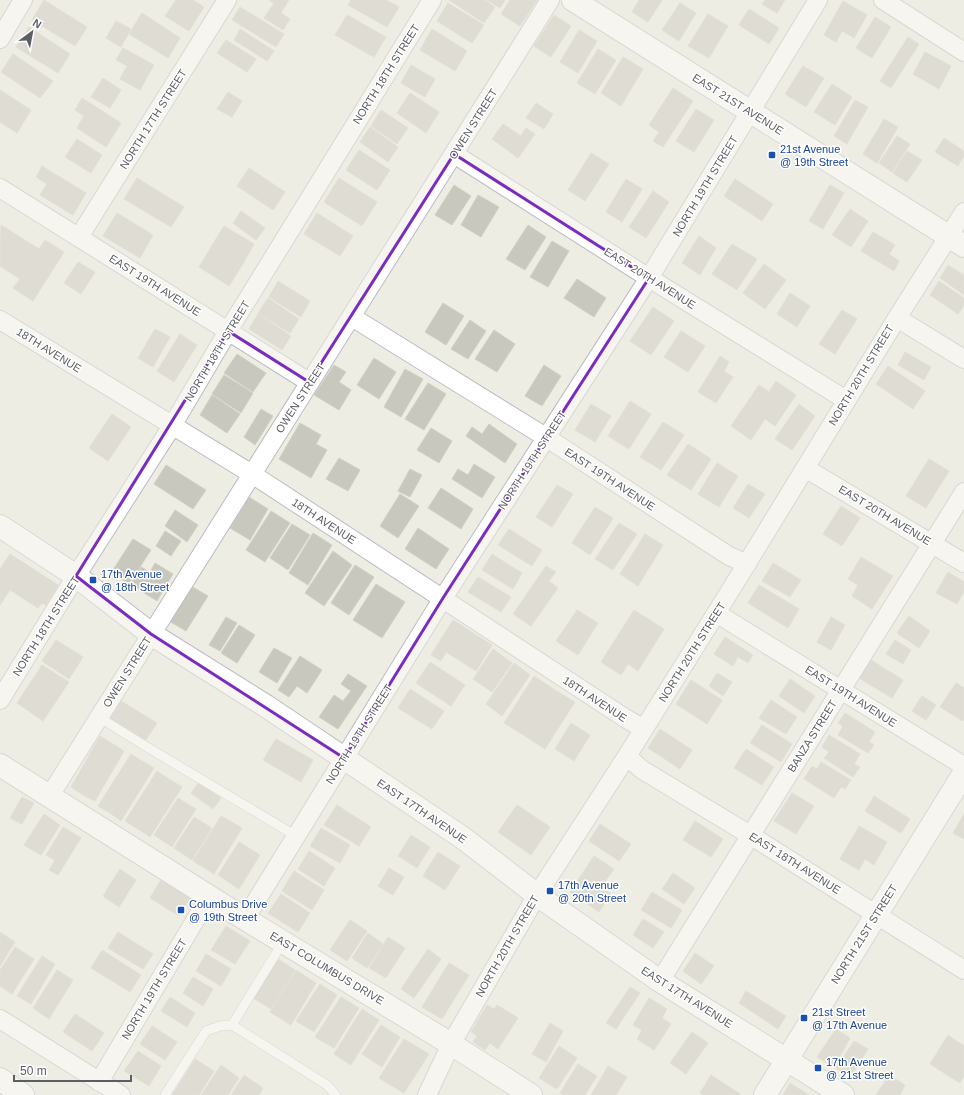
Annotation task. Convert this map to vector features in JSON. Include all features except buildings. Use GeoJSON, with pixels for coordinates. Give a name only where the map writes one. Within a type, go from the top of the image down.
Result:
{"type":"FeatureCollection","features":[{"type":"Feature","properties":{"kind":"main road","name":"EAST 21ST AVENUE"},"geometry":{"type":"LineString","coordinates":[[573,0],[956,242]]}},
{"type":"Feature","properties":{"kind":"main road","name":"EAST 17TH AVENUE"},"geometry":{"type":"LineString","coordinates":[[0,526],[76,576],[151,634],[266,706],[463,838],[537,895],[660,981],[843,1095]]}},
{"type":"Feature","properties":{"kind":"main road","name":"EAST COLUMBUS DRIVE"},"geometry":{"type":"LineString","coordinates":[[0,765],[209,897],[452,1044],[531,1095]]}},
{"type":"Feature","properties":{"kind":"main road","name":"NORTH 21ST STREET"},"geometry":{"type":"LineString","coordinates":[[765,1095],[964,773]]}},
{"type":"Feature","properties":{"kind":"main road"},"geometry":{"type":"LineString","coordinates":[[0,1079],[24,1095]]}},
{"type":"Feature","properties":{"kind":"street"},"geometry":{"type":"LineString","coordinates":[[0,39],[23,0]]}},
{"type":"Feature","properties":{"kind":"street","name":"NORTH 17TH STREET"},"geometry":{"type":"LineString","coordinates":[[79,237],[227,0]]}},
{"type":"Feature","properties":{"kind":"street","name":"NORTH 18TH STREET"},"geometry":{"type":"LineString","coordinates":[[0,700],[76,576],[172,426],[228,331],[432,0]]}},
{"type":"Feature","properties":{"kind":"street","name":"OWEN STREET"},"geometry":{"type":"LineString","coordinates":[[50,797],[550,0]]}},
{"type":"Feature","properties":{"kind":"street","name":"NORTH 19TH STREET"},"geometry":{"type":"LineString","coordinates":[[245,919],[443,598],[649,278],[818,0]]}},
{"type":"Feature","properties":{"kind":"street"},"geometry":{"type":"LineString","coordinates":[[883,0],[964,52]]}},
{"type":"Feature","properties":{"kind":"street","name":"EAST 20TH AVENUE"},"geometry":{"type":"LineString","coordinates":[[454,154],[649,278],[846,400]]}},
{"type":"Feature","properties":{"kind":"street","name":"EAST 19TH AVENUE"},"geometry":{"type":"LineString","coordinates":[[0,188],[309,382]]}},
{"type":"Feature","properties":{"kind":"street","name":"NORTH 20TH STREET"},"geometry":{"type":"LineString","coordinates":[[427,1095],[452,1044],[537,895],[627,756],[747,564],[897,318],[956,242],[964,212]]}},
{"type":"Feature","properties":{"kind":"street","name":"EAST 19TH AVENUE"},"geometry":{"type":"LineString","coordinates":[[352,317],[547,438],[728,556],[747,564]]}},
{"type":"Feature","properties":{"kind":"street"},"geometry":{"type":"LineString","coordinates":[[897,318],[964,360]]}},
{"type":"Feature","properties":{"kind":"street","name":"18TH AVENUE"},"geometry":{"type":"LineString","coordinates":[[0,320],[252,474],[644,729]]}},
{"type":"Feature","properties":{"kind":"street","name":"EAST 20TH AVENUE"},"geometry":{"type":"LineString","coordinates":[[805,468],[964,563]]}},
{"type":"Feature","properties":{"kind":"street","name":"BANZA STREET"},"geometry":{"type":"LineString","coordinates":[[660,981],[964,492]]}},
{"type":"Feature","properties":{"kind":"street","name":"EAST 19TH AVENUE"},"geometry":{"type":"LineString","coordinates":[[716,613],[964,766]]}},
{"type":"Feature","properties":{"kind":"street","name":"EAST 18TH AVENUE"},"geometry":{"type":"LineString","coordinates":[[627,756],[641,769],[750,835],[964,970]]}},
{"type":"Feature","properties":{"kind":"street","name":"NORTH 19TH STREET"},"geometry":{"type":"LineString","coordinates":[[99,1082],[209,897]]}},
{"type":"Feature","properties":{"kind":"street"},"geometry":{"type":"LineString","coordinates":[[0,1019],[121,1095]]}},
{"type":"Feature","properties":{"kind":"lane"},"geometry":{"type":"LineString","coordinates":[[99,717],[149,749],[296,836]]}},
{"type":"Feature","properties":{"kind":"lane"},"geometry":{"type":"LineString","coordinates":[[232,1026],[283,942]]}},
{"type":"Feature","properties":{"kind":"lane"},"geometry":{"type":"LineString","coordinates":[[165,1095],[206,1031],[220,1026],[232,1026],[328,1085],[336,1095]]}},
{"type":"Feature","properties":{"kind":"highlighted area"},"geometry":{"type":"Polygon","coordinates":[[[454,154],[649,278],[443,598],[344,758],[151,634],[76,576],[228,331],[309,382],[454,154]]]}},
{"type":"Feature","properties":{"kind":"place","name":"21st Avenue @ 19th Street"},"geometry":{"type":"Point","coordinates":[772,155]}},
{"type":"Feature","properties":{"kind":"place","name":"17th Avenue @ 18th Street"},"geometry":{"type":"Point","coordinates":[93,580]}},
{"type":"Feature","properties":{"kind":"place","name":"17th Avenue @ 20th Street"},"geometry":{"type":"Point","coordinates":[550,891]}},
{"type":"Feature","properties":{"kind":"place","name":"Columbus Drive @ 19th Street"},"geometry":{"type":"Point","coordinates":[181,910]}},
{"type":"Feature","properties":{"kind":"place","name":"21st Street @ 17th Avenue"},"geometry":{"type":"Point","coordinates":[804,1018]}},
{"type":"Feature","properties":{"kind":"place","name":"17th Avenue @ 21st Street"},"geometry":{"type":"Point","coordinates":[818,1068]}}]}
